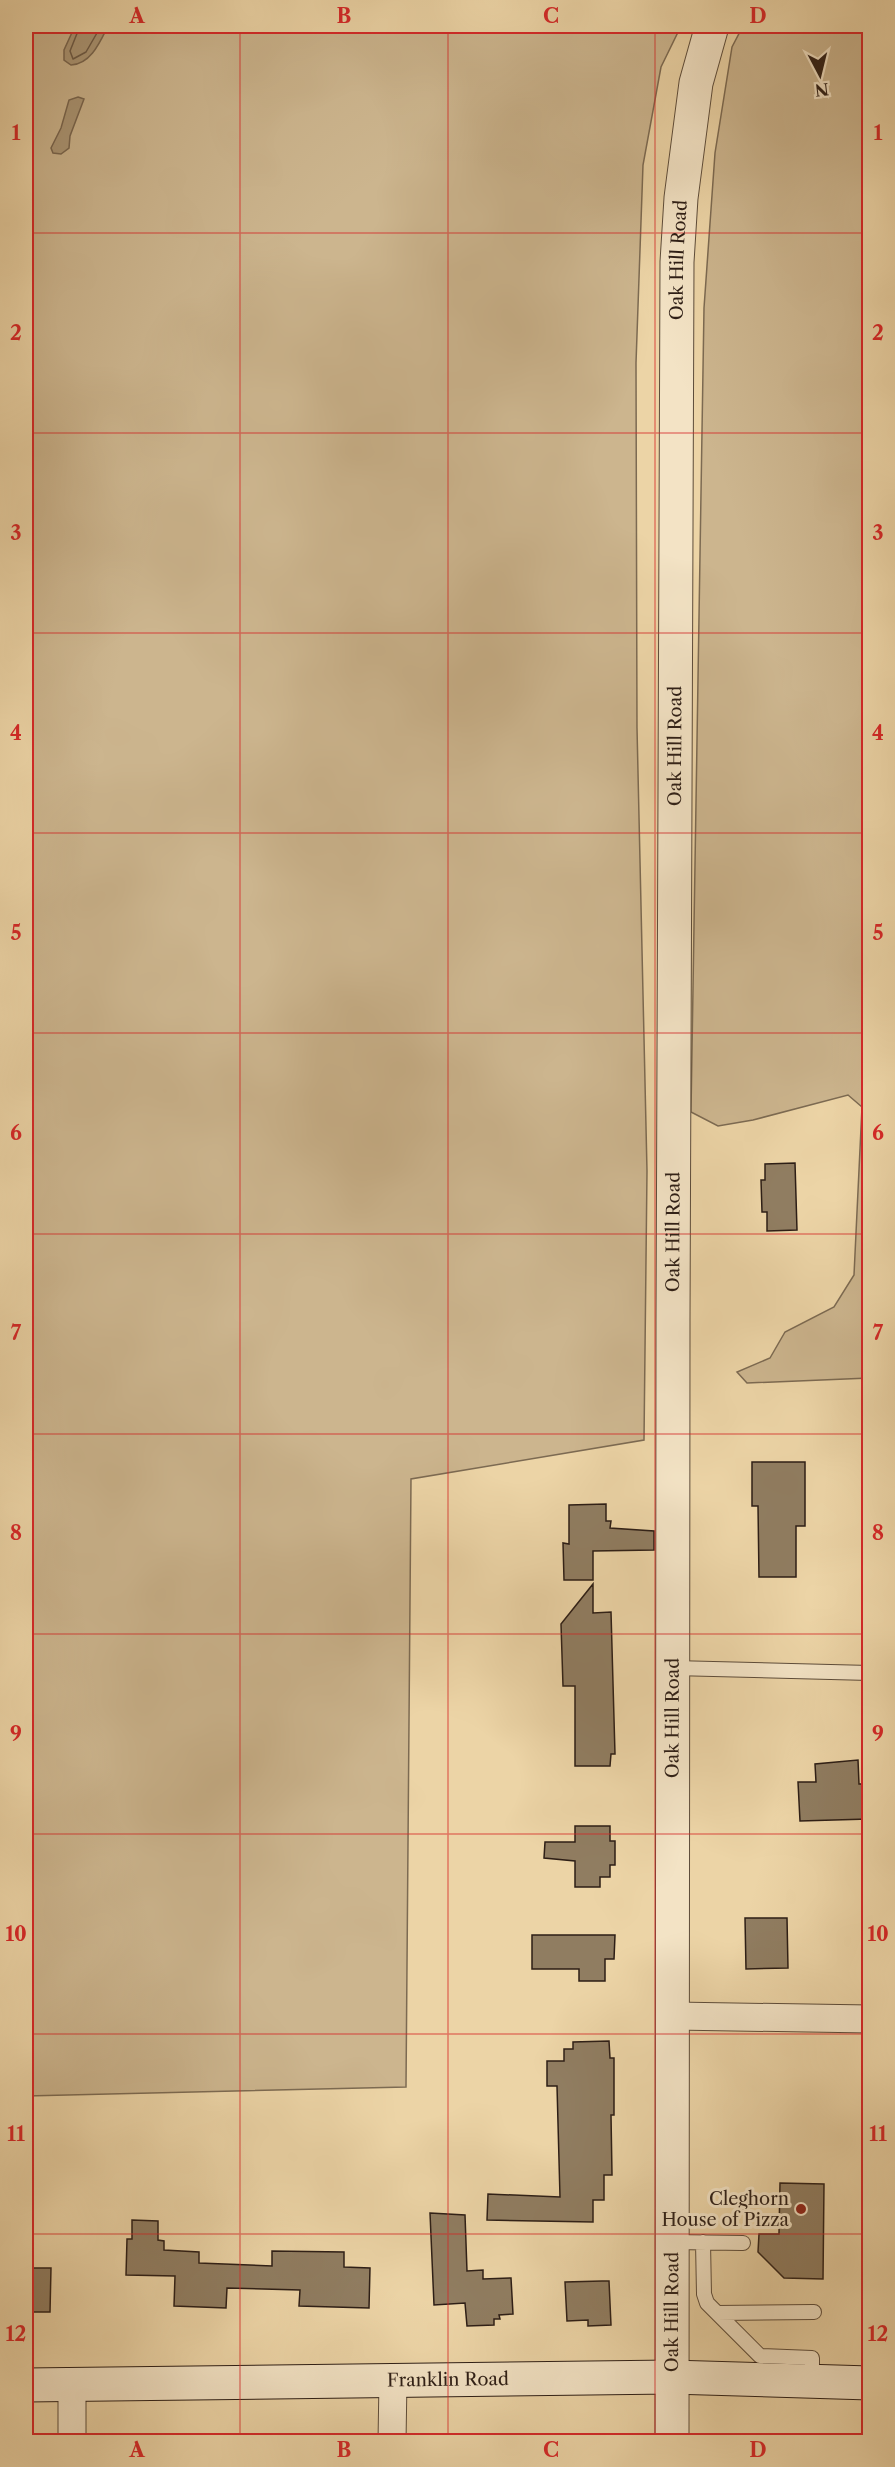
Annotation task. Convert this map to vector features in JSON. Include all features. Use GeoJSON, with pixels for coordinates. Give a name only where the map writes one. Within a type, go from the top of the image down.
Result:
{"type":"FeatureCollection","features":[{"type":"Feature","properties":{"kind":"street","name":"Oak Hill Road"},"geometry":{"type":"LineString","coordinates":[[672,2442],[671,2377],[688,2294],[688,2242],[674,2016],[677,262],[681,198],[696,83],[712,26]]}},
{"type":"Feature","properties":{"kind":"street"},"geometry":{"type":"LineString","coordinates":[[674,2016],[870,2019]]}},
{"type":"Feature","properties":{"kind":"street","name":"Franklin Road"},"geometry":{"type":"LineString","coordinates":[[26,2385],[671,2377],[760,2368],[812,2381],[870,2383]]}},
{"type":"Feature","properties":{"kind":"street"},"geometry":{"type":"LineString","coordinates":[[392,2442],[393,2380]]}},
{"type":"Feature","properties":{"kind":"street"},"geometry":{"type":"LineString","coordinates":[[72,2385],[72,2442]]}},
{"type":"Feature","properties":{"kind":"lane"},"geometry":{"type":"LineString","coordinates":[[673,1668],[870,1673]]}},
{"type":"Feature","properties":{"kind":"lane"},"geometry":{"type":"LineString","coordinates":[[688,2242],[743,2243]]}},
{"type":"Feature","properties":{"kind":"lane"},"geometry":{"type":"LineString","coordinates":[[688,2294],[707,2303],[717,2313],[760,2368]]}},
{"type":"Feature","properties":{"kind":"lane"},"geometry":{"type":"LineString","coordinates":[[717,2313],[814,2312]]}},
{"type":"Feature","properties":{"kind":"shaded area"},"geometry":{"type":"Polygon","coordinates":[[[26,26],[681,26],[661,67],[643,165],[636,363],[637,728],[647,1171],[644,1440],[411,1479],[406,2087],[26,2096],[26,26]]]}},
{"type":"Feature","properties":{"kind":"shaded area"},"geometry":{"type":"Polygon","coordinates":[[[743,26],[869,26],[869,1378],[747,1383],[737,1372],[770,1358],[785,1332],[834,1307],[854,1275],[862,1107],[848,1095],[753,1120],[718,1126],[691,1112],[704,308],[715,153],[732,47],[743,26]]]}},
{"type":"Feature","properties":{"kind":"water"},"geometry":{"type":"Polygon","coordinates":[[[75,26],[108,26],[89,56],[78,64],[71,65],[64,60],[64,50],[75,26]]]}},
{"type":"Feature","properties":{"kind":"water"},"geometry":{"type":"Polygon","coordinates":[[[78,97],[84,99],[70,136],[69,148],[61,154],[53,153],[51,148],[61,128],[69,100],[78,97]]]}},
{"type":"Feature","properties":{"kind":"building"},"geometry":{"type":"Polygon","coordinates":[[[795,1163],[797,1230],[767,1231],[767,1212],[762,1212],[761,1180],[765,1180],[765,1164],[795,1163]]]}},
{"type":"Feature","properties":{"kind":"building"},"geometry":{"type":"Polygon","coordinates":[[[752,1462],[805,1462],[805,1526],[796,1526],[796,1577],[759,1577],[758,1506],[752,1506],[752,1462]]]}},
{"type":"Feature","properties":{"kind":"building"},"geometry":{"type":"Polygon","coordinates":[[[606,1504],[606,1521],[611,1521],[610,1528],[654,1531],[654,1550],[593,1551],[593,1580],[564,1580],[563,1543],[569,1544],[569,1505],[606,1504]]]}},
{"type":"Feature","properties":{"kind":"building"},"geometry":{"type":"Polygon","coordinates":[[[593,1584],[593,1613],[611,1612],[615,1754],[611,1754],[610,1766],[575,1766],[575,1686],[563,1686],[561,1624],[593,1584]]]}},
{"type":"Feature","properties":{"kind":"building"},"geometry":{"type":"Polygon","coordinates":[[[858,1760],[859,1784],[866,1784],[868,1819],[800,1821],[798,1782],[816,1782],[815,1764],[858,1760]]]}},
{"type":"Feature","properties":{"kind":"building"},"geometry":{"type":"Polygon","coordinates":[[[575,1826],[610,1826],[610,1841],[615,1841],[615,1865],[610,1865],[610,1877],[600,1877],[600,1887],[575,1887],[575,1861],[544,1858],[545,1842],[575,1842],[575,1826]]]}},
{"type":"Feature","properties":{"kind":"building"},"geometry":{"type":"Polygon","coordinates":[[[745,1918],[787,1918],[788,1968],[746,1969],[745,1918]]]}},
{"type":"Feature","properties":{"kind":"building"},"geometry":{"type":"Polygon","coordinates":[[[532,1935],[615,1935],[614,1959],[605,1959],[605,1981],[579,1981],[579,1969],[532,1969],[532,1935]]]}},
{"type":"Feature","properties":{"kind":"building"},"geometry":{"type":"Polygon","coordinates":[[[609,2041],[610,2058],[614,2058],[614,2115],[611,2115],[612,2175],[604,2175],[604,2200],[593,2200],[593,2222],[487,2220],[488,2194],[560,2197],[557,2086],[547,2086],[547,2061],[564,2061],[564,2049],[573,2049],[573,2042],[609,2041]]]}},
{"type":"Feature","properties":{"kind":"building","name":"Cleghorn House of Pizza"},"geometry":{"type":"Polygon","coordinates":[[[780,2183],[824,2184],[823,2279],[784,2278],[758,2252],[759,2234],[779,2234],[780,2183]]]}},
{"type":"Feature","properties":{"kind":"building"},"geometry":{"type":"Polygon","coordinates":[[[430,2213],[465,2215],[467,2271],[483,2270],[483,2279],[511,2278],[513,2314],[499,2315],[500,2319],[494,2319],[494,2325],[467,2326],[465,2303],[434,2305],[430,2213]]]}},
{"type":"Feature","properties":{"kind":"building"},"geometry":{"type":"Polygon","coordinates":[[[132,2220],[158,2221],[158,2240],[164,2241],[164,2250],[199,2252],[199,2263],[272,2266],[272,2251],[344,2252],[344,2267],[370,2268],[369,2308],[299,2306],[300,2290],[227,2288],[226,2308],[174,2306],[175,2276],[126,2275],[127,2239],[132,2239],[132,2220]]]}},
{"type":"Feature","properties":{"kind":"building"},"geometry":{"type":"Polygon","coordinates":[[[26,2268],[51,2268],[50,2312],[26,2312],[26,2268]]]}},
{"type":"Feature","properties":{"kind":"building"},"geometry":{"type":"Polygon","coordinates":[[[609,2281],[611,2325],[588,2326],[588,2320],[567,2321],[565,2282],[609,2281]]]}},
{"type":"Feature","properties":{"kind":"place","name":"Cleghorn House of Pizza"},"geometry":{"type":"Point","coordinates":[801,2209]}}]}
